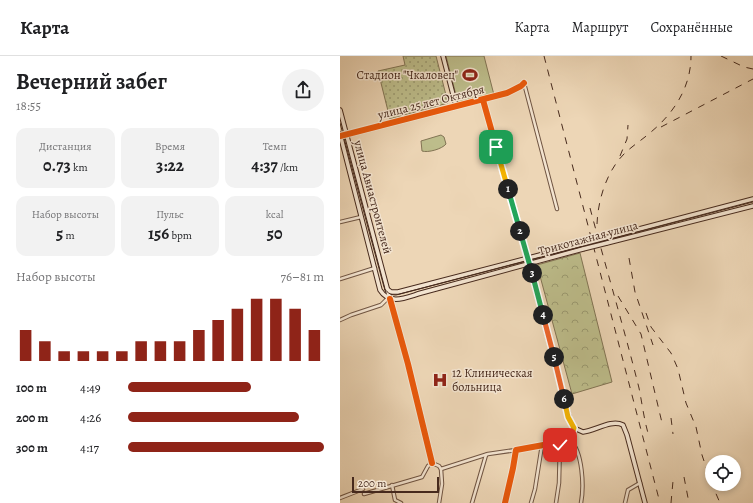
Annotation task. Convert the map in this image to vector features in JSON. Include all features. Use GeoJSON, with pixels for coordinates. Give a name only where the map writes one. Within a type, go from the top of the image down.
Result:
{"type":"FeatureCollection","features":[{"type":"Feature","properties":{"kind":"main road"},"geometry":{"type":"LineString","coordinates":[[443,56],[456,106]]}},
{"type":"Feature","properties":{"kind":"main road"},"geometry":{"type":"LineString","coordinates":[[483,100],[528,258],[568,417],[574,428],[578,431],[588,432],[617,423],[623,425],[645,503]]}},
{"type":"Feature","properties":{"kind":"main road","name":"улица 25 лет Октября"},"geometry":{"type":"LineString","coordinates":[[456,106],[483,100]]}},
{"type":"Feature","properties":{"kind":"main road","name":"улица Авиастроителей"},"geometry":{"type":"LineString","coordinates":[[340,110],[389,299]]}},
{"type":"Feature","properties":{"kind":"main road","name":"улица Авиастроителей"},"geometry":{"type":"LineString","coordinates":[[340,135],[379,285],[383,294],[389,299]]}},
{"type":"Feature","properties":{"kind":"main road","name":"Трикотажная улица"},"geometry":{"type":"LineString","coordinates":[[379,285],[383,288],[386,286],[391,292],[398,292],[753,199]]}},
{"type":"Feature","properties":{"kind":"main road","name":"Трикотажная улица"},"geometry":{"type":"LineString","coordinates":[[389,299],[397,299],[583,249],[753,206]]}},
{"type":"Feature","properties":{"kind":"main road"},"geometry":{"type":"LineString","coordinates":[[464,275],[463,279],[466,281]]}},
{"type":"Feature","properties":{"kind":"street","name":"улица 25 лет Октября"},"geometry":{"type":"LineString","coordinates":[[483,100],[507,93],[524,83],[557,209]]}},
{"type":"Feature","properties":{"kind":"street","name":"улица 25 лет Октября"},"geometry":{"type":"LineString","coordinates":[[340,135],[346,135],[456,106]]}},
{"type":"Feature","properties":{"kind":"street"},"geometry":{"type":"LineString","coordinates":[[340,222],[362,217]]}},
{"type":"Feature","properties":{"kind":"street"},"geometry":{"type":"LineString","coordinates":[[340,278],[375,268]]}},
{"type":"Feature","properties":{"kind":"street"},"geometry":{"type":"LineString","coordinates":[[389,299],[406,359],[432,463]]}},
{"type":"Feature","properties":{"kind":"street","name":"Трикотажная улица"},"geometry":{"type":"LineString","coordinates":[[340,320],[382,305],[389,299]]}},
{"type":"Feature","properties":{"kind":"street"},"geometry":{"type":"LineString","coordinates":[[441,469],[486,455],[542,445],[560,444],[570,440],[574,428]]}},
{"type":"Feature","properties":{"kind":"street"},"geometry":{"type":"LineString","coordinates":[[570,440],[574,445],[581,468],[582,502]]}},
{"type":"Feature","properties":{"kind":"street"},"geometry":{"type":"LineString","coordinates":[[556,503],[559,483],[560,444]]}},
{"type":"Feature","properties":{"kind":"street"},"geometry":{"type":"LineString","coordinates":[[531,503],[535,490],[542,445]]}},
{"type":"Feature","properties":{"kind":"street"},"geometry":{"type":"LineString","coordinates":[[505,503],[516,450]]}},
{"type":"Feature","properties":{"kind":"street"},"geometry":{"type":"LineString","coordinates":[[472,503],[486,455]]}},
{"type":"Feature","properties":{"kind":"street"},"geometry":{"type":"LineString","coordinates":[[432,463],[439,466],[441,469],[442,484],[439,503]]}},
{"type":"Feature","properties":{"kind":"street"},"geometry":{"type":"LineString","coordinates":[[364,494],[422,477],[428,466],[432,463]]}},
{"type":"Feature","properties":{"kind":"street"},"geometry":{"type":"LineString","coordinates":[[625,503],[628,490],[640,482]]}},
{"type":"Feature","properties":{"kind":"street"},"geometry":{"type":"LineString","coordinates":[[392,485],[394,502],[401,503]]}},
{"type":"Feature","properties":{"kind":"street"},"geometry":{"type":"LineString","coordinates":[[340,498],[363,488]]}},
{"type":"Feature","properties":{"kind":"green space"},"geometry":{"type":"Polygon","coordinates":[[[403,56],[436,56],[448,103],[390,119],[378,71],[405,65],[403,56]]]}},
{"type":"Feature","properties":{"kind":"green space","name":"Стадион \"Чкаловец\""},"geometry":{"type":"Polygon","coordinates":[[[446,56],[484,56],[494,95],[458,103],[446,56]]]}},
{"type":"Feature","properties":{"kind":"green space"},"geometry":{"type":"Polygon","coordinates":[[[441,135],[444,137],[446,144],[444,146],[431,151],[422,151],[421,141],[441,135]]]}},
{"type":"Feature","properties":{"kind":"green space"},"geometry":{"type":"Polygon","coordinates":[[[580,253],[612,382],[572,394],[537,265],[580,253]]]}},
{"type":"Feature","properties":{"kind":"tram line"},"geometry":{"type":"LineString","coordinates":[[340,123],[384,287],[388,293],[394,295],[753,202]]}},
{"type":"Feature","properties":{"kind":"railway"},"geometry":{"type":"LineString","coordinates":[[544,56],[660,503]]}},
{"type":"Feature","properties":{"kind":"railway"},"geometry":{"type":"LineString","coordinates":[[597,224],[599,205],[608,177],[624,154],[659,125],[674,108],[680,98],[688,78],[691,56]]}},
{"type":"Feature","properties":{"kind":"railway"},"geometry":{"type":"LineString","coordinates":[[721,56],[744,67],[753,69]]}},
{"type":"Feature","properties":{"kind":"railway"},"geometry":{"type":"LineString","coordinates":[[661,127],[753,79]]}},
{"type":"Feature","properties":{"kind":"railway"},"geometry":{"type":"LineString","coordinates":[[620,156],[627,139],[628,125]]}},
{"type":"Feature","properties":{"kind":"railway"},"geometry":{"type":"LineString","coordinates":[[590,208],[639,388],[648,433]]}},
{"type":"Feature","properties":{"kind":"railway"},"geometry":{"type":"LineString","coordinates":[[629,258],[635,292],[653,345]]}},
{"type":"Feature","properties":{"kind":"railway"},"geometry":{"type":"LineString","coordinates":[[618,296],[641,334],[663,427]]}},
{"type":"Feature","properties":{"kind":"railway"},"geometry":{"type":"LineString","coordinates":[[646,313],[651,327],[671,353],[678,369],[686,403],[696,427],[702,455],[720,503]]}},
{"type":"Feature","properties":{"kind":"railway"},"geometry":{"type":"LineString","coordinates":[[671,418],[673,434]]}},
{"type":"Feature","properties":{"kind":"railway"},"geometry":{"type":"LineString","coordinates":[[684,477],[689,503]]}},
{"type":"Feature","properties":{"kind":"railway"},"geometry":{"type":"LineString","coordinates":[[671,503],[673,481]]}},
{"type":"Feature","properties":{"kind":"cycle path"},"geometry":{"type":"LineString","coordinates":[[340,136],[507,93],[524,83]]}},
{"type":"Feature","properties":{"kind":"cycle path"},"geometry":{"type":"LineString","coordinates":[[483,100],[529,264]]}},
{"type":"Feature","properties":{"kind":"cycle path"},"geometry":{"type":"LineString","coordinates":[[390,299],[408,364],[432,463]]}},
{"type":"Feature","properties":{"kind":"cycle path"},"geometry":{"type":"LineString","coordinates":[[505,503],[516,450],[560,442]]}},
{"type":"Feature","properties":{"kind":"place","name":"Стадион \"Чкаловец\""},"geometry":{"type":"Point","coordinates":[470,75]}},
{"type":"Feature","properties":{"kind":"place","name":"12 Клиническая больница"},"geometry":{"type":"Point","coordinates":[440,380]}},
{"type":"Feature","properties":{"kind":"route"},"geometry":{"type":"LineString","coordinates":[[496,147],[528,261],[568,417],[574,428],[570,440],[560,442],[560,445]]}}]}
